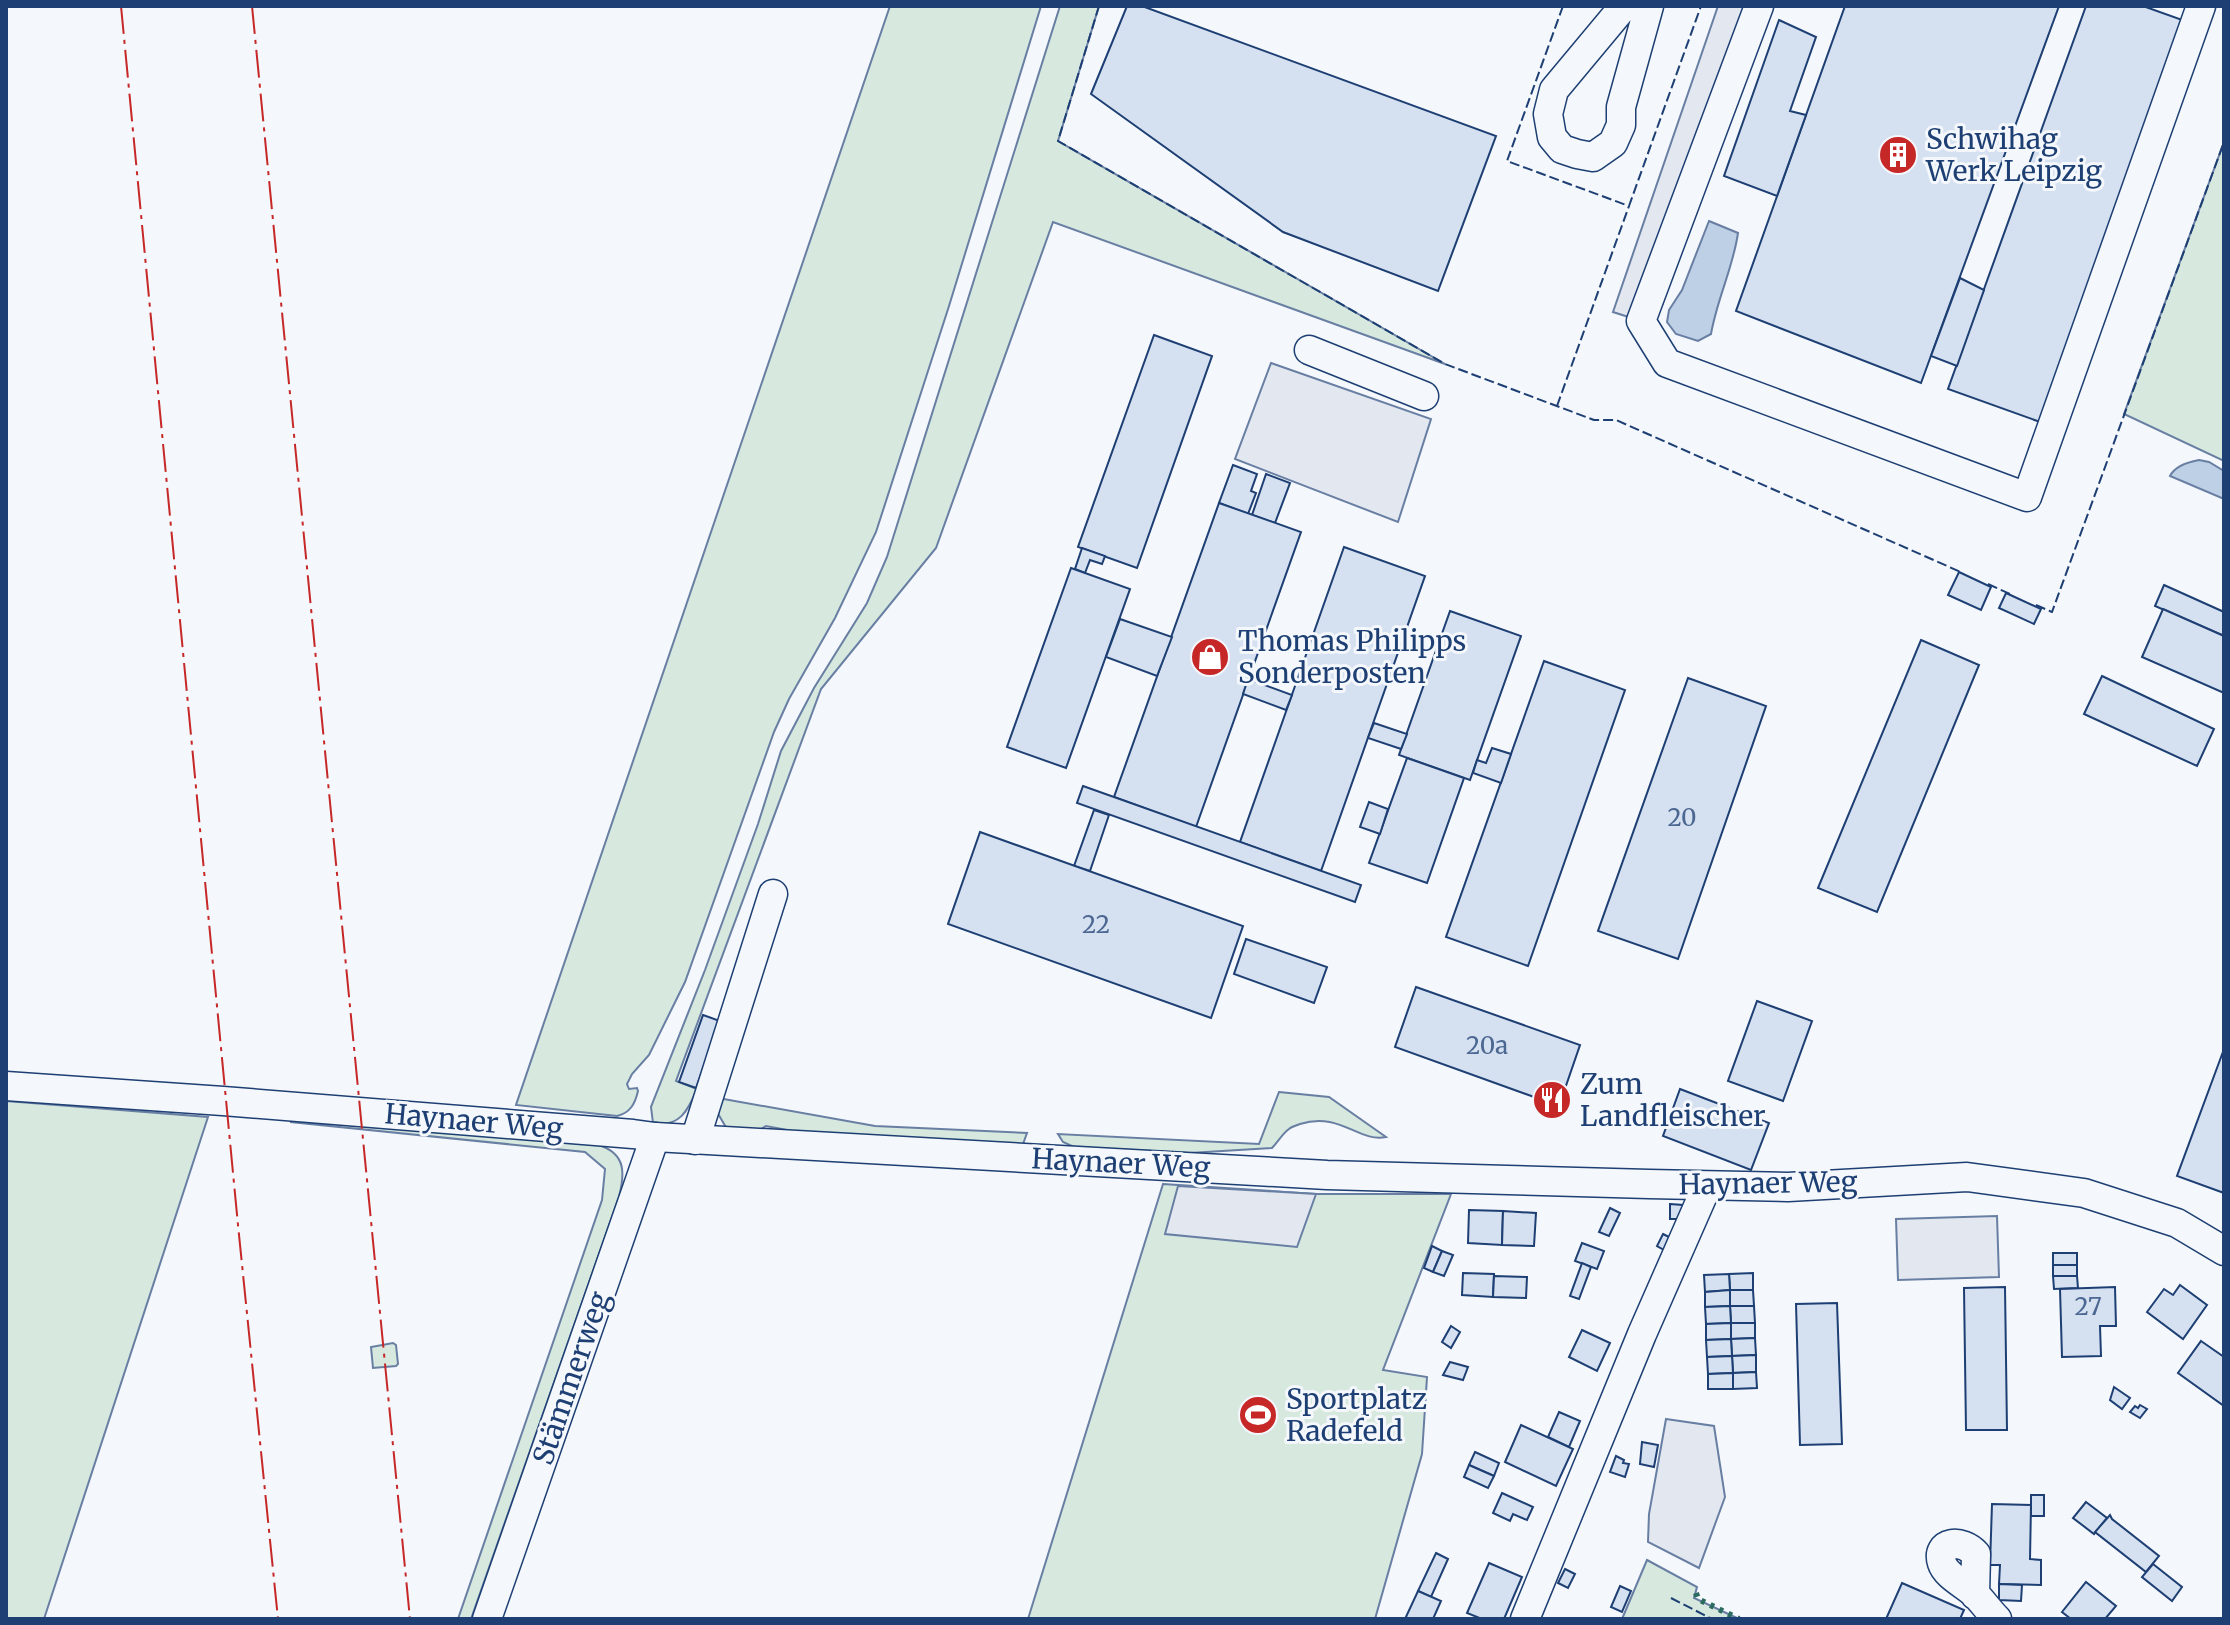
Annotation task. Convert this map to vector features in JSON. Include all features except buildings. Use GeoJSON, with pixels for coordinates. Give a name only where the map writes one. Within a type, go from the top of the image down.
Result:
{"type":"FeatureCollection","features":[{"type":"Feature","properties":{"kind":"street"},"geometry":{"type":"LineString","coordinates":[[1624,6],[1554,90],[1548,114],[1552,137],[1562,149],[1593,157],[1613,143],[1621,125],[1621,107],[1649,6]]}},
{"type":"Feature","properties":{"kind":"street"},"geometry":{"type":"LineString","coordinates":[[1759,6],[1641,321],[1667,363],[2027,497],[2201,6]]}},
{"type":"Feature","properties":{"kind":"street"},"geometry":{"type":"LineString","coordinates":[[1309,350],[1424,396]]}},
{"type":"Feature","properties":{"kind":"street"},"geometry":{"type":"LineString","coordinates":[[695,1140],[773,894]]}},
{"type":"Feature","properties":{"kind":"street","name":"Haynaer Weg"},"geometry":{"type":"LineString","coordinates":[[6,1086],[695,1140],[1327,1175],[1788,1187],[1967,1177],[2084,1193],[2177,1223],[2224,1251]]}},
{"type":"Feature","properties":{"kind":"street","name":"Stämmerweg"},"geometry":{"type":"LineString","coordinates":[[487,1619],[655,1137]]}},
{"type":"Feature","properties":{"kind":"street"},"geometry":{"type":"LineString","coordinates":[[1525,1619],[1642,1334],[1707,1186]]}},
{"type":"Feature","properties":{"kind":"street"},"geometry":{"type":"LineString","coordinates":[[1975,1595],[1997,1619]]}},
{"type":"Feature","properties":{"kind":"shaded area"},"geometry":{"type":"Polygon","coordinates":[[[890,6],[1041,6],[876,532],[835,618],[774,732],[685,982],[649,1055],[627,1084],[629,1089],[637,1088],[638,1091],[633,1104],[617,1116],[516,1105],[890,6]]]}},
{"type":"Feature","properties":{"kind":"shaded area"},"geometry":{"type":"Polygon","coordinates":[[[1060,6],[1099,6],[1058,141],[1445,364],[1053,222],[936,548],[821,689],[676,1081],[697,1089],[694,1097],[676,1120],[653,1123],[651,1107],[705,970],[781,751],[814,688],[867,603],[887,557],[1060,6]]]}},
{"type":"Feature","properties":{"kind":"shaded area"},"geometry":{"type":"Polygon","coordinates":[[[1718,6],[1759,6],[1641,321],[1613,312],[1718,6]]]}},
{"type":"Feature","properties":{"kind":"shaded area"},"geometry":{"type":"Polygon","coordinates":[[[2224,142],[2224,461],[2124,414],[2224,142]]]}},
{"type":"Feature","properties":{"kind":"shaded area"},"geometry":{"type":"Polygon","coordinates":[[[1271,363],[1431,419],[1398,522],[1235,459],[1271,363]]]}},
{"type":"Feature","properties":{"kind":"shaded area"},"geometry":{"type":"Polygon","coordinates":[[[1279,1092],[1329,1097],[1386,1137],[1367,1136],[1338,1124],[1314,1121],[1290,1128],[1272,1148],[1189,1153],[1074,1147],[1063,1142],[1058,1134],[1259,1144],[1279,1092]]]}},
{"type":"Feature","properties":{"kind":"shaded area"},"geometry":{"type":"Polygon","coordinates":[[[718,1098],[875,1126],[1027,1133],[1023,1144],[803,1133],[766,1126],[756,1132],[727,1129],[717,1112],[718,1098]]]}},
{"type":"Feature","properties":{"kind":"shaded area"},"geometry":{"type":"Polygon","coordinates":[[[6,1101],[208,1117],[44,1619],[6,1619],[6,1101]]]}},
{"type":"Feature","properties":{"kind":"shaded area"},"geometry":{"type":"Polygon","coordinates":[[[290,1122],[599,1145],[619,1159],[622,1180],[619,1197],[471,1619],[458,1619],[602,1200],[605,1169],[585,1152],[290,1122]]]}},
{"type":"Feature","properties":{"kind":"shaded area","name":"Sportplatz Radefeld"},"geometry":{"type":"Polygon","coordinates":[[[1163,1184],[1316,1194],[1451,1194],[1383,1370],[1427,1377],[1422,1454],[1375,1619],[1028,1619],[1163,1184]]]}},
{"type":"Feature","properties":{"kind":"shaded area"},"geometry":{"type":"Polygon","coordinates":[[[1178,1186],[1316,1194],[1297,1247],[1165,1234],[1178,1186]]]}},
{"type":"Feature","properties":{"kind":"shaded area"},"geometry":{"type":"Polygon","coordinates":[[[1997,1216],[1999,1277],[1898,1280],[1896,1219],[1997,1216]]]}},
{"type":"Feature","properties":{"kind":"shaded area"},"geometry":{"type":"Polygon","coordinates":[[[396,1345],[398,1364],[373,1368],[371,1347],[396,1345]]]}},
{"type":"Feature","properties":{"kind":"shaded area"},"geometry":{"type":"Polygon","coordinates":[[[1666,1419],[1714,1426],[1725,1497],[1699,1568],[1648,1542],[1649,1514],[1666,1419]]]}},
{"type":"Feature","properties":{"kind":"shaded area"},"geometry":{"type":"Polygon","coordinates":[[[1647,1560],[1697,1587],[1694,1598],[1739,1619],[1622,1619],[1647,1560]]]}},
{"type":"Feature","properties":{"kind":"water"},"geometry":{"type":"Polygon","coordinates":[[[1709,221],[1738,233],[1711,334],[1698,341],[1676,334],[1667,322],[1669,310],[1682,290],[1709,221]]]}},
{"type":"Feature","properties":{"kind":"water"},"geometry":{"type":"Polygon","coordinates":[[[2199,460],[2224,471],[2224,499],[2170,476],[2178,467],[2199,460]]]}},
{"type":"Feature","properties":{"kind":"hedge"},"geometry":{"type":"LineString","coordinates":[[1696,1593],[1698,1599],[1739,1619]]}},
{"type":"Feature","properties":{"kind":"fence"},"geometry":{"type":"LineString","coordinates":[[1099,6],[1058,141],[1445,364],[1594,420],[1616,420],[1963,573]]}},
{"type":"Feature","properties":{"kind":"fence"},"geometry":{"type":"LineString","coordinates":[[1563,6],[1507,161],[1629,206],[1701,6]]}},
{"type":"Feature","properties":{"kind":"fence"},"geometry":{"type":"LineString","coordinates":[[2036,605],[2052,612],[2224,142]]}},
{"type":"Feature","properties":{"kind":"fence"},"geometry":{"type":"LineString","coordinates":[[1557,406],[1629,206]]}},
{"type":"Feature","properties":{"kind":"fence"},"geometry":{"type":"LineString","coordinates":[[1988,584],[2010,594]]}},
{"type":"Feature","properties":{"kind":"fence"},"geometry":{"type":"LineString","coordinates":[[1671,1598],[1712,1619]]}},
{"type":"Feature","properties":{"kind":"power"},"geometry":{"type":"LineString","coordinates":[[121,6],[278,1619]]}},
{"type":"Feature","properties":{"kind":"power"},"geometry":{"type":"LineString","coordinates":[[252,6],[410,1619]]}},
{"type":"Feature","properties":{"kind":"place","name":"Schwihag Werk Leipzig"},"geometry":{"type":"Point","coordinates":[1898,155]}},
{"type":"Feature","properties":{"kind":"place","name":"Thomas Philipps Sonderposten"},"geometry":{"type":"Point","coordinates":[1210,657]}},
{"type":"Feature","properties":{"kind":"place","name":"Zum Landfleischer"},"geometry":{"type":"Point","coordinates":[1552,1100]}},
{"type":"Feature","properties":{"kind":"place","name":"Sportplatz Radefeld"},"geometry":{"type":"Point","coordinates":[1258,1415]}}]}
